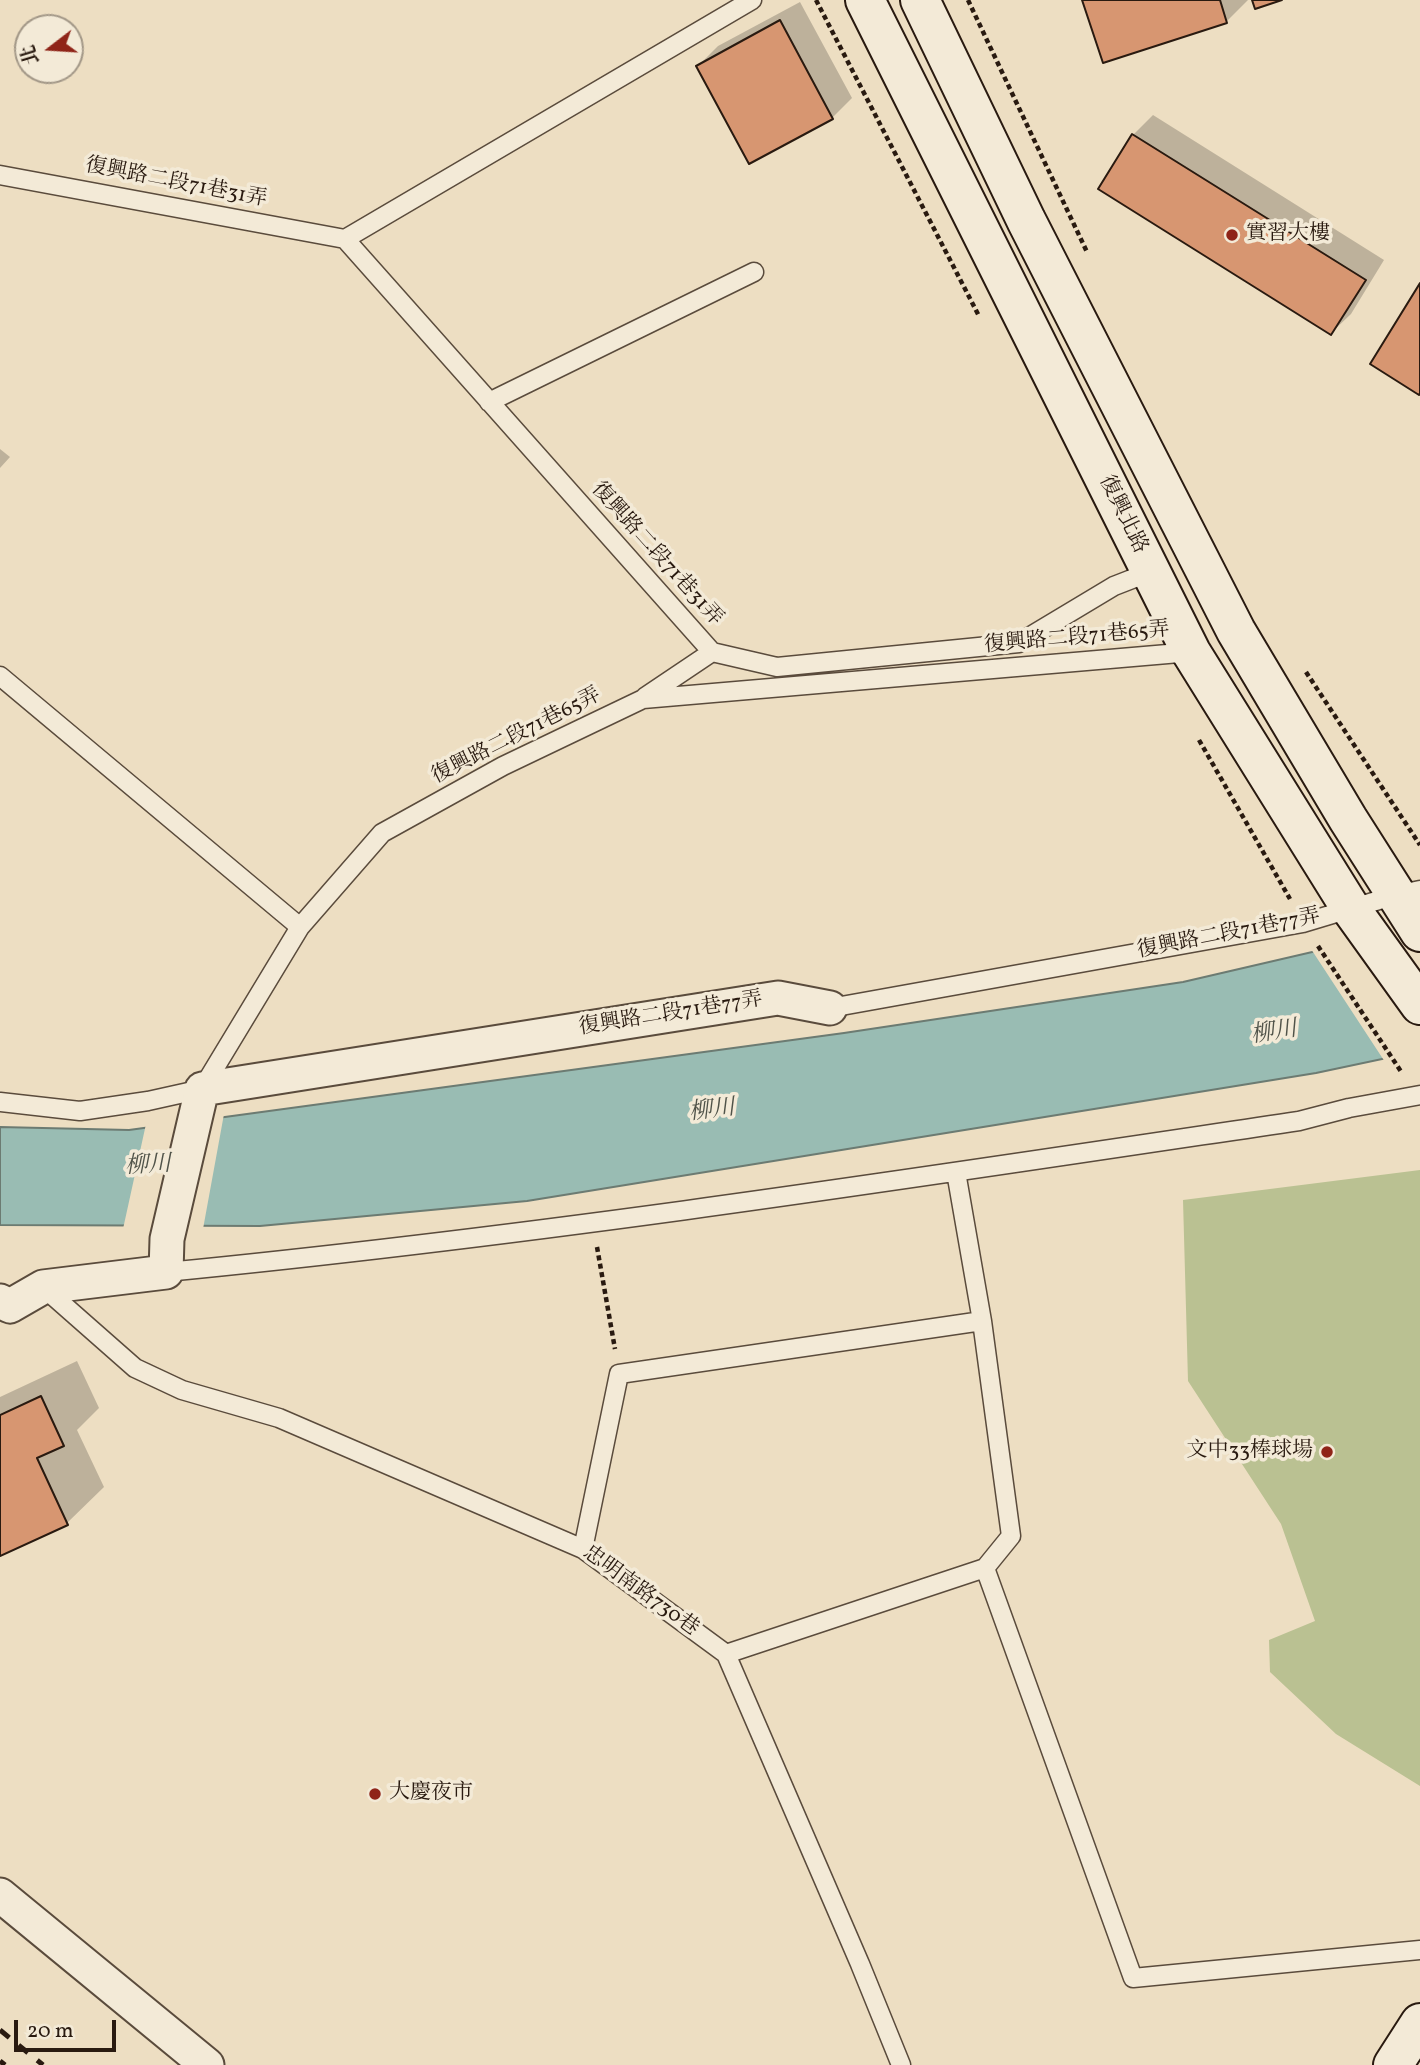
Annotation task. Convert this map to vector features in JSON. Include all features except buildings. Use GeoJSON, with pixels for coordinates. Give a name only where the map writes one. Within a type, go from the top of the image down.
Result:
{"type":"FeatureCollection","features":[{"type":"Feature","properties":{"kind":"street","name":"復興北路"},"geometry":{"type":"LineString","coordinates":[[865,0],[1191,652],[1357,916],[1420,1005]]}},
{"type":"Feature","properties":{"kind":"street"},"geometry":{"type":"LineString","coordinates":[[919,0],[1032,232],[1236,631],[1410,907]]}},
{"type":"Feature","properties":{"kind":"street","name":"復興路二段71巷77弄"},"geometry":{"type":"LineString","coordinates":[[201,1093],[778,998],[830,1008]]}},
{"type":"Feature","properties":{"kind":"street"},"geometry":{"type":"LineString","coordinates":[[3,1306],[43,1287],[166,1272],[167,1239],[201,1093]]}},
{"type":"Feature","properties":{"kind":"street"},"geometry":{"type":"LineString","coordinates":[[0,1895],[207,2065]]}},
{"type":"Feature","properties":{"kind":"street"},"geometry":{"type":"LineString","coordinates":[[1393,2065],[1420,2022]]}},
{"type":"Feature","properties":{"kind":"lane"},"geometry":{"type":"LineString","coordinates":[[345,239],[752,0]]}},
{"type":"Feature","properties":{"kind":"lane","name":"復興路二段71巷31弄"},"geometry":{"type":"LineString","coordinates":[[0,175],[345,239],[712,652],[777,667],[1019,643],[1114,586],[1150,572]]}},
{"type":"Feature","properties":{"kind":"lane"},"geometry":{"type":"LineString","coordinates":[[489,402],[754,272]]}},
{"type":"Feature","properties":{"kind":"lane"},"geometry":{"type":"LineString","coordinates":[[643,699],[712,652]]}},
{"type":"Feature","properties":{"kind":"lane","name":"復興路二段71巷65弄"},"geometry":{"type":"LineString","coordinates":[[201,1093],[300,927],[382,833],[503,766],[643,699],[1191,652]]}},
{"type":"Feature","properties":{"kind":"lane"},"geometry":{"type":"LineString","coordinates":[[0,676],[300,927]]}},
{"type":"Feature","properties":{"kind":"lane","name":"復興路二段71巷77弄"},"geometry":{"type":"LineString","coordinates":[[830,1008],[1303,923],[1410,907]]}},
{"type":"Feature","properties":{"kind":"lane"},"geometry":{"type":"LineString","coordinates":[[166,1272],[352,1254],[956,1172],[1299,1121],[1414,1089]]}},
{"type":"Feature","properties":{"kind":"lane","name":"復興路二段71巷77弄"},"geometry":{"type":"LineString","coordinates":[[0,1102],[80,1111],[201,1093]]}},
{"type":"Feature","properties":{"kind":"lane"},"geometry":{"type":"LineString","coordinates":[[901,2065],[726,1654],[985,1568],[1011,1535],[982,1321],[956,1172]]}},
{"type":"Feature","properties":{"kind":"lane","name":"忠明南路730巷"},"geometry":{"type":"LineString","coordinates":[[43,1287],[135,1368],[182,1390],[279,1418],[583,1549],[726,1654]]}},
{"type":"Feature","properties":{"kind":"lane"},"geometry":{"type":"LineString","coordinates":[[583,1549],[619,1374],[982,1321]]}},
{"type":"Feature","properties":{"kind":"lane"},"geometry":{"type":"LineString","coordinates":[[985,1568],[1133,1978],[1420,1950]]}},
{"type":"Feature","properties":{"kind":"path"},"geometry":{"type":"LineString","coordinates":[[968,0],[1090,260]]}},
{"type":"Feature","properties":{"kind":"path"},"geometry":{"type":"LineString","coordinates":[[1299,661],[1420,845]]}},
{"type":"Feature","properties":{"kind":"path"},"geometry":{"type":"LineString","coordinates":[[1315,940],[1414,1089]]}},
{"type":"Feature","properties":{"kind":"path"},"geometry":{"type":"LineString","coordinates":[[593,1221],[619,1374]]}},
{"type":"Feature","properties":{"kind":"green space","name":"文中33棒球場"},"geometry":{"type":"Polygon","coordinates":[[[1420,1170],[1420,1786],[1336,1734],[1270,1672],[1269,1640],[1315,1621],[1281,1524],[1188,1381],[1183,1200],[1420,1170]]]}},
{"type":"Feature","properties":{"kind":"water","name":"柳川"},"geometry":{"type":"Polygon","coordinates":[[[1420,927],[1420,1051],[1316,1073],[527,1201],[260,1226],[0,1225],[0,1127],[129,1130],[844,1033],[1183,982],[1420,927]]]}},
{"type":"Feature","properties":{"kind":"pier"},"geometry":{"type":"Polygon","coordinates":[[[1420,924],[1420,1055],[1385,1062],[1311,949],[1420,924]]]}},
{"type":"Feature","properties":{"kind":"pier"},"geometry":{"type":"Polygon","coordinates":[[[224,1114],[203,1229],[123,1229],[146,1124],[224,1114]]]}},
{"type":"Feature","properties":{"kind":"railway"},"geometry":{"type":"LineString","coordinates":[[0,2030],[43,2065]]}},
{"type":"Feature","properties":{"kind":"railway"},"geometry":{"type":"LineString","coordinates":[[0,2061],[5,2065]]}},
{"type":"Feature","properties":{"kind":"place","name":"實習大樓"},"geometry":{"type":"Point","coordinates":[1232,235]}},
{"type":"Feature","properties":{"kind":"place","name":"文中33棒球場"},"geometry":{"type":"Point","coordinates":[1327,1452]}},
{"type":"Feature","properties":{"kind":"place","name":"大慶夜市"},"geometry":{"type":"Point","coordinates":[375,1794]}}]}
